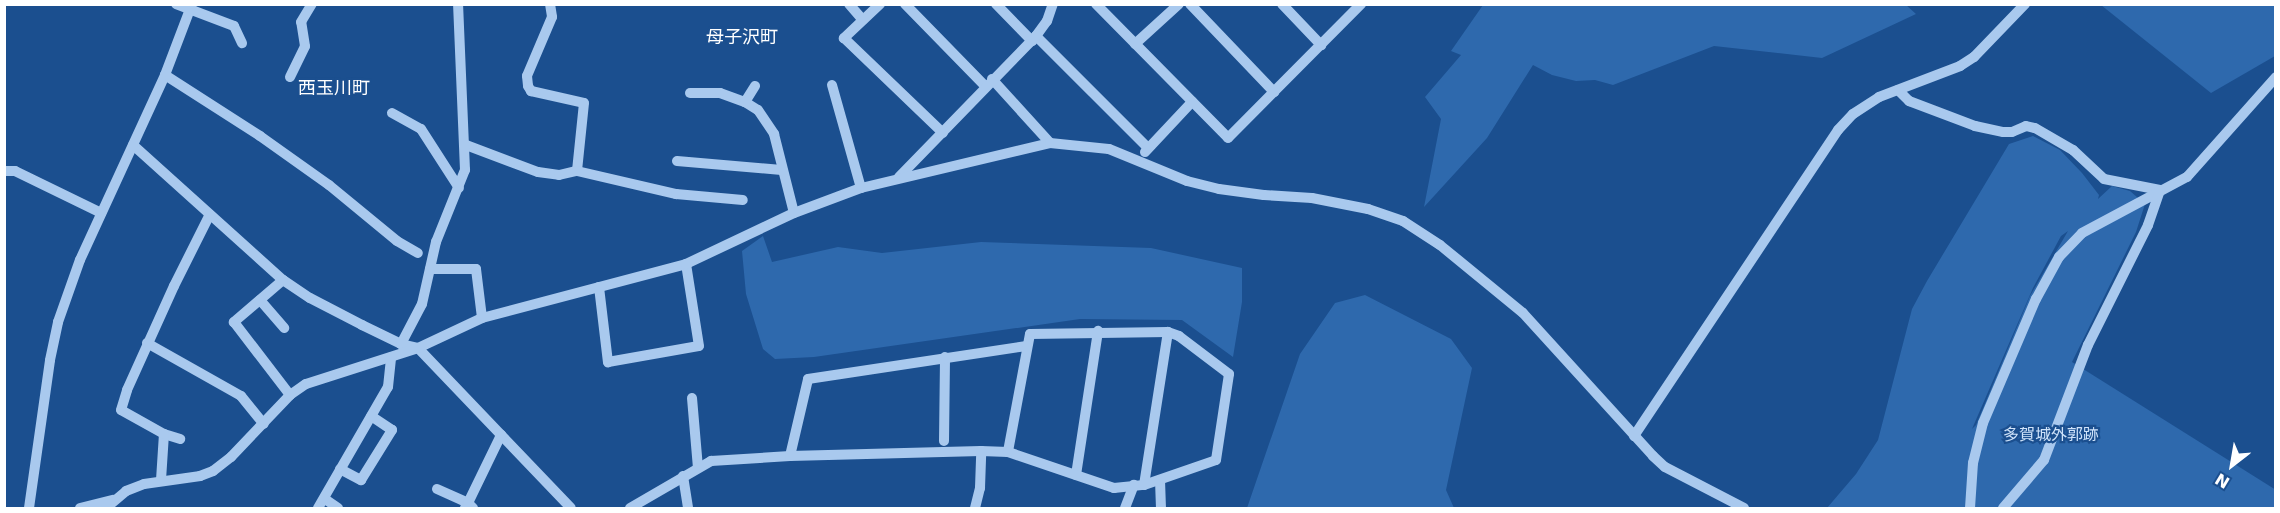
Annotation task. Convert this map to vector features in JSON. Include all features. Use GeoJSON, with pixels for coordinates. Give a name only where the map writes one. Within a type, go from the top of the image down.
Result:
{"type":"FeatureCollection","features":[{"type":"Feature","properties":{"kind":"street"},"geometry":{"type":"LineString","coordinates":[[176,4],[234,26],[242,43]]}},
{"type":"Feature","properties":{"kind":"street"},"geometry":{"type":"LineString","coordinates":[[290,76],[305,46],[301,22],[312,4]]}},
{"type":"Feature","properties":{"kind":"street"},"geometry":{"type":"LineString","coordinates":[[401,344],[422,304],[436,242],[465,170],[466,146],[458,4]]}},
{"type":"Feature","properties":{"kind":"street"},"geometry":{"type":"LineString","coordinates":[[550,4],[552,17],[527,76],[528,86],[531,91],[584,103],[577,171]]}},
{"type":"Feature","properties":{"kind":"street"},"geometry":{"type":"LineString","coordinates":[[849,4],[863,20]]}},
{"type":"Feature","properties":{"kind":"street"},"geometry":{"type":"LineString","coordinates":[[880,4],[844,38],[943,133]]}},
{"type":"Feature","properties":{"kind":"street"},"geometry":{"type":"LineString","coordinates":[[905,4],[1050,143]]}},
{"type":"Feature","properties":{"kind":"street"},"geometry":{"type":"LineString","coordinates":[[996,4],[1147,147]]}},
{"type":"Feature","properties":{"kind":"street"},"geometry":{"type":"LineString","coordinates":[[899,177],[1034,38],[1047,21],[1053,4]]}},
{"type":"Feature","properties":{"kind":"street"},"geometry":{"type":"LineString","coordinates":[[1096,4],[1228,138],[1361,4]]}},
{"type":"Feature","properties":{"kind":"street"},"geometry":{"type":"LineString","coordinates":[[1135,44],[1179,4]]}},
{"type":"Feature","properties":{"kind":"street"},"geometry":{"type":"LineString","coordinates":[[1190,4],[1274,92]]}},
{"type":"Feature","properties":{"kind":"street"},"geometry":{"type":"LineString","coordinates":[[1282,4],[1321,45]]}},
{"type":"Feature","properties":{"kind":"street"},"geometry":{"type":"LineString","coordinates":[[1634,436],[1838,130],[1853,114],[1870,103],[1960,66],[1974,57],[2025,4]]}},
{"type":"Feature","properties":{"kind":"street"},"geometry":{"type":"LineString","coordinates":[[29,508],[50,360],[58,322],[80,260],[165,75],[191,8]]}},
{"type":"Feature","properties":{"kind":"street"},"geometry":{"type":"LineString","coordinates":[[165,75],[260,136],[329,185],[397,241],[418,253]]}},
{"type":"Feature","properties":{"kind":"street"},"geometry":{"type":"LineString","coordinates":[[1971,508],[1973,463],[1983,423],[2036,299],[2059,257],[2082,233],[2195,170],[2276,77]]}},
{"type":"Feature","properties":{"kind":"street"},"geometry":{"type":"LineString","coordinates":[[832,84],[861,188]]}},
{"type":"Feature","properties":{"kind":"street"},"geometry":{"type":"LineString","coordinates":[[745,102],[755,86]]}},
{"type":"Feature","properties":{"kind":"street"},"geometry":{"type":"LineString","coordinates":[[1898,90],[1908,101],[1975,126],[2003,132],[2012,132],[2026,126],[2035,128],[2059,140],[2082,156],[2093,171],[2104,179],[2160,190]]}},
{"type":"Feature","properties":{"kind":"street"},"geometry":{"type":"LineString","coordinates":[[690,93],[720,93],[745,102],[758,110],[774,134],[794,213]]}},
{"type":"Feature","properties":{"kind":"street"},"geometry":{"type":"LineString","coordinates":[[1141,161],[1147,147],[1192,102]]}},
{"type":"Feature","properties":{"kind":"street"},"geometry":{"type":"LineString","coordinates":[[392,113],[421,129],[459,188]]}},
{"type":"Feature","properties":{"kind":"street"},"geometry":{"type":"LineString","coordinates":[[106,508],[126,491],[161,480],[200,476],[213,471],[264,424],[290,395],[306,384],[418,348],[482,318],[686,264],[794,213],[861,188],[899,177],[1050,143],[1109,149],[1187,181],[1219,189],[1312,198],[1368,209],[1403,221],[1440,245],[1523,313],[1665,467],[1744,508]]}},
{"type":"Feature","properties":{"kind":"street"},"geometry":{"type":"LineString","coordinates":[[133,145],[283,280],[310,298],[401,344],[418,348],[572,508]]}},
{"type":"Feature","properties":{"kind":"street"},"geometry":{"type":"LineString","coordinates":[[466,146],[538,172],[559,175],[577,171],[676,194],[743,200]]}},
{"type":"Feature","properties":{"kind":"street"},"geometry":{"type":"LineString","coordinates":[[677,161],[782,170]]}},
{"type":"Feature","properties":{"kind":"street"},"geometry":{"type":"LineString","coordinates":[[4,171],[15,171],[101,213]]}},
{"type":"Feature","properties":{"kind":"street"},"geometry":{"type":"LineString","coordinates":[[2003,508],[2044,460],[2088,345],[2148,225],[2160,190]]}},
{"type":"Feature","properties":{"kind":"street"},"geometry":{"type":"LineString","coordinates":[[180,440],[164,434],[121,410],[147,344],[210,214]]}},
{"type":"Feature","properties":{"kind":"street"},"geometry":{"type":"LineString","coordinates":[[599,286],[608,362],[699,346],[686,264]]}},
{"type":"Feature","properties":{"kind":"street"},"geometry":{"type":"LineString","coordinates":[[430,269],[476,269],[482,318]]}},
{"type":"Feature","properties":{"kind":"street"},"geometry":{"type":"LineString","coordinates":[[283,280],[234,322],[290,395]]}},
{"type":"Feature","properties":{"kind":"street"},"geometry":{"type":"LineString","coordinates":[[260,300],[284,328]]}},
{"type":"Feature","properties":{"kind":"street"},"geometry":{"type":"LineString","coordinates":[[1076,475],[1098,332]]}},
{"type":"Feature","properties":{"kind":"street"},"geometry":{"type":"LineString","coordinates":[[1125,508],[1139,485],[1168,332]]}},
{"type":"Feature","properties":{"kind":"street"},"geometry":{"type":"LineString","coordinates":[[630,508],[711,460],[790,456],[981,451],[1008,453],[1114,488],[1139,485],[1216,460],[1229,374],[1179,336],[1168,332],[1030,334],[1008,453]]}},
{"type":"Feature","properties":{"kind":"street"},"geometry":{"type":"LineString","coordinates":[[147,344],[241,396],[264,424]]}},
{"type":"Feature","properties":{"kind":"street"},"geometry":{"type":"LineString","coordinates":[[790,456],[808,379],[1027,346]]}},
{"type":"Feature","properties":{"kind":"street"},"geometry":{"type":"LineString","coordinates":[[318,508],[388,387],[391,357]]}},
{"type":"Feature","properties":{"kind":"street"},"geometry":{"type":"LineString","coordinates":[[944,441],[945,357]]}},
{"type":"Feature","properties":{"kind":"street"},"geometry":{"type":"LineString","coordinates":[[692,398],[698,468]]}},
{"type":"Feature","properties":{"kind":"street"},"geometry":{"type":"LineString","coordinates":[[340,469],[361,480],[392,430],[371,416]]}},
{"type":"Feature","properties":{"kind":"street"},"geometry":{"type":"LineString","coordinates":[[161,480],[164,434]]}},
{"type":"Feature","properties":{"kind":"street"},"geometry":{"type":"LineString","coordinates":[[437,489],[468,507],[501,435]]}},
{"type":"Feature","properties":{"kind":"street"},"geometry":{"type":"LineString","coordinates":[[975,508],[980,488],[981,451]]}},
{"type":"Feature","properties":{"kind":"street"},"geometry":{"type":"LineString","coordinates":[[683,476],[688,508]]}},
{"type":"Feature","properties":{"kind":"street"},"geometry":{"type":"LineString","coordinates":[[1160,480],[1161,508]]}},
{"type":"Feature","properties":{"kind":"street"},"geometry":{"type":"LineString","coordinates":[[80,508],[117,499]]}},
{"type":"Feature","properties":{"kind":"street"},"geometry":{"type":"LineString","coordinates":[[325,499],[338,508]]}},
{"type":"Feature","properties":{"kind":"green space"},"geometry":{"type":"Polygon","coordinates":[[[1483,5],[1906,5],[1916,14],[1822,58],[1714,46],[1613,85],[1595,80],[1576,81],[1552,75],[1533,65],[1487,138],[1424,207],[1441,119],[1425,97],[1461,55],[1451,51],[1483,5]]]}},
{"type":"Feature","properties":{"kind":"green space"},"geometry":{"type":"Polygon","coordinates":[[[2101,5],[2275,5],[2275,56],[2211,93],[2101,5]]]}},
{"type":"Feature","properties":{"kind":"green space","name":"多賀城外郭跡"},"geometry":{"type":"Polygon","coordinates":[[[2033,136],[2060,150],[2082,173],[2099,195],[2098,199],[2112,186],[2130,191],[2145,204],[2136,232],[2072,362],[2276,490],[2275,508],[1827,508],[1856,474],[1878,440],[1912,309],[2009,144],[2033,136]],[[2068,231],[2061,236],[2033,288],[1972,429],[1976,425],[2030,296],[2068,231]]]}},
{"type":"Feature","properties":{"kind":"green space"},"geometry":{"type":"Polygon","coordinates":[[[763,236],[772,262],[838,247],[882,253],[981,242],[1151,248],[1242,268],[1242,302],[1233,357],[1182,320],[1080,319],[814,357],[775,359],[763,349],[746,294],[742,251],[763,236]]]}},
{"type":"Feature","properties":{"kind":"green space"},"geometry":{"type":"Polygon","coordinates":[[[1365,295],[1451,339],[1472,368],[1446,490],[1454,508],[1247,508],[1300,354],[1335,303],[1365,295]]]}},
{"type":"Feature","properties":{"kind":"district","name":"母子沢町"},"geometry":{"type":"Point","coordinates":[742,37]}},
{"type":"Feature","properties":{"kind":"district","name":"西玉川町"},"geometry":{"type":"Point","coordinates":[334,88]}}]}
